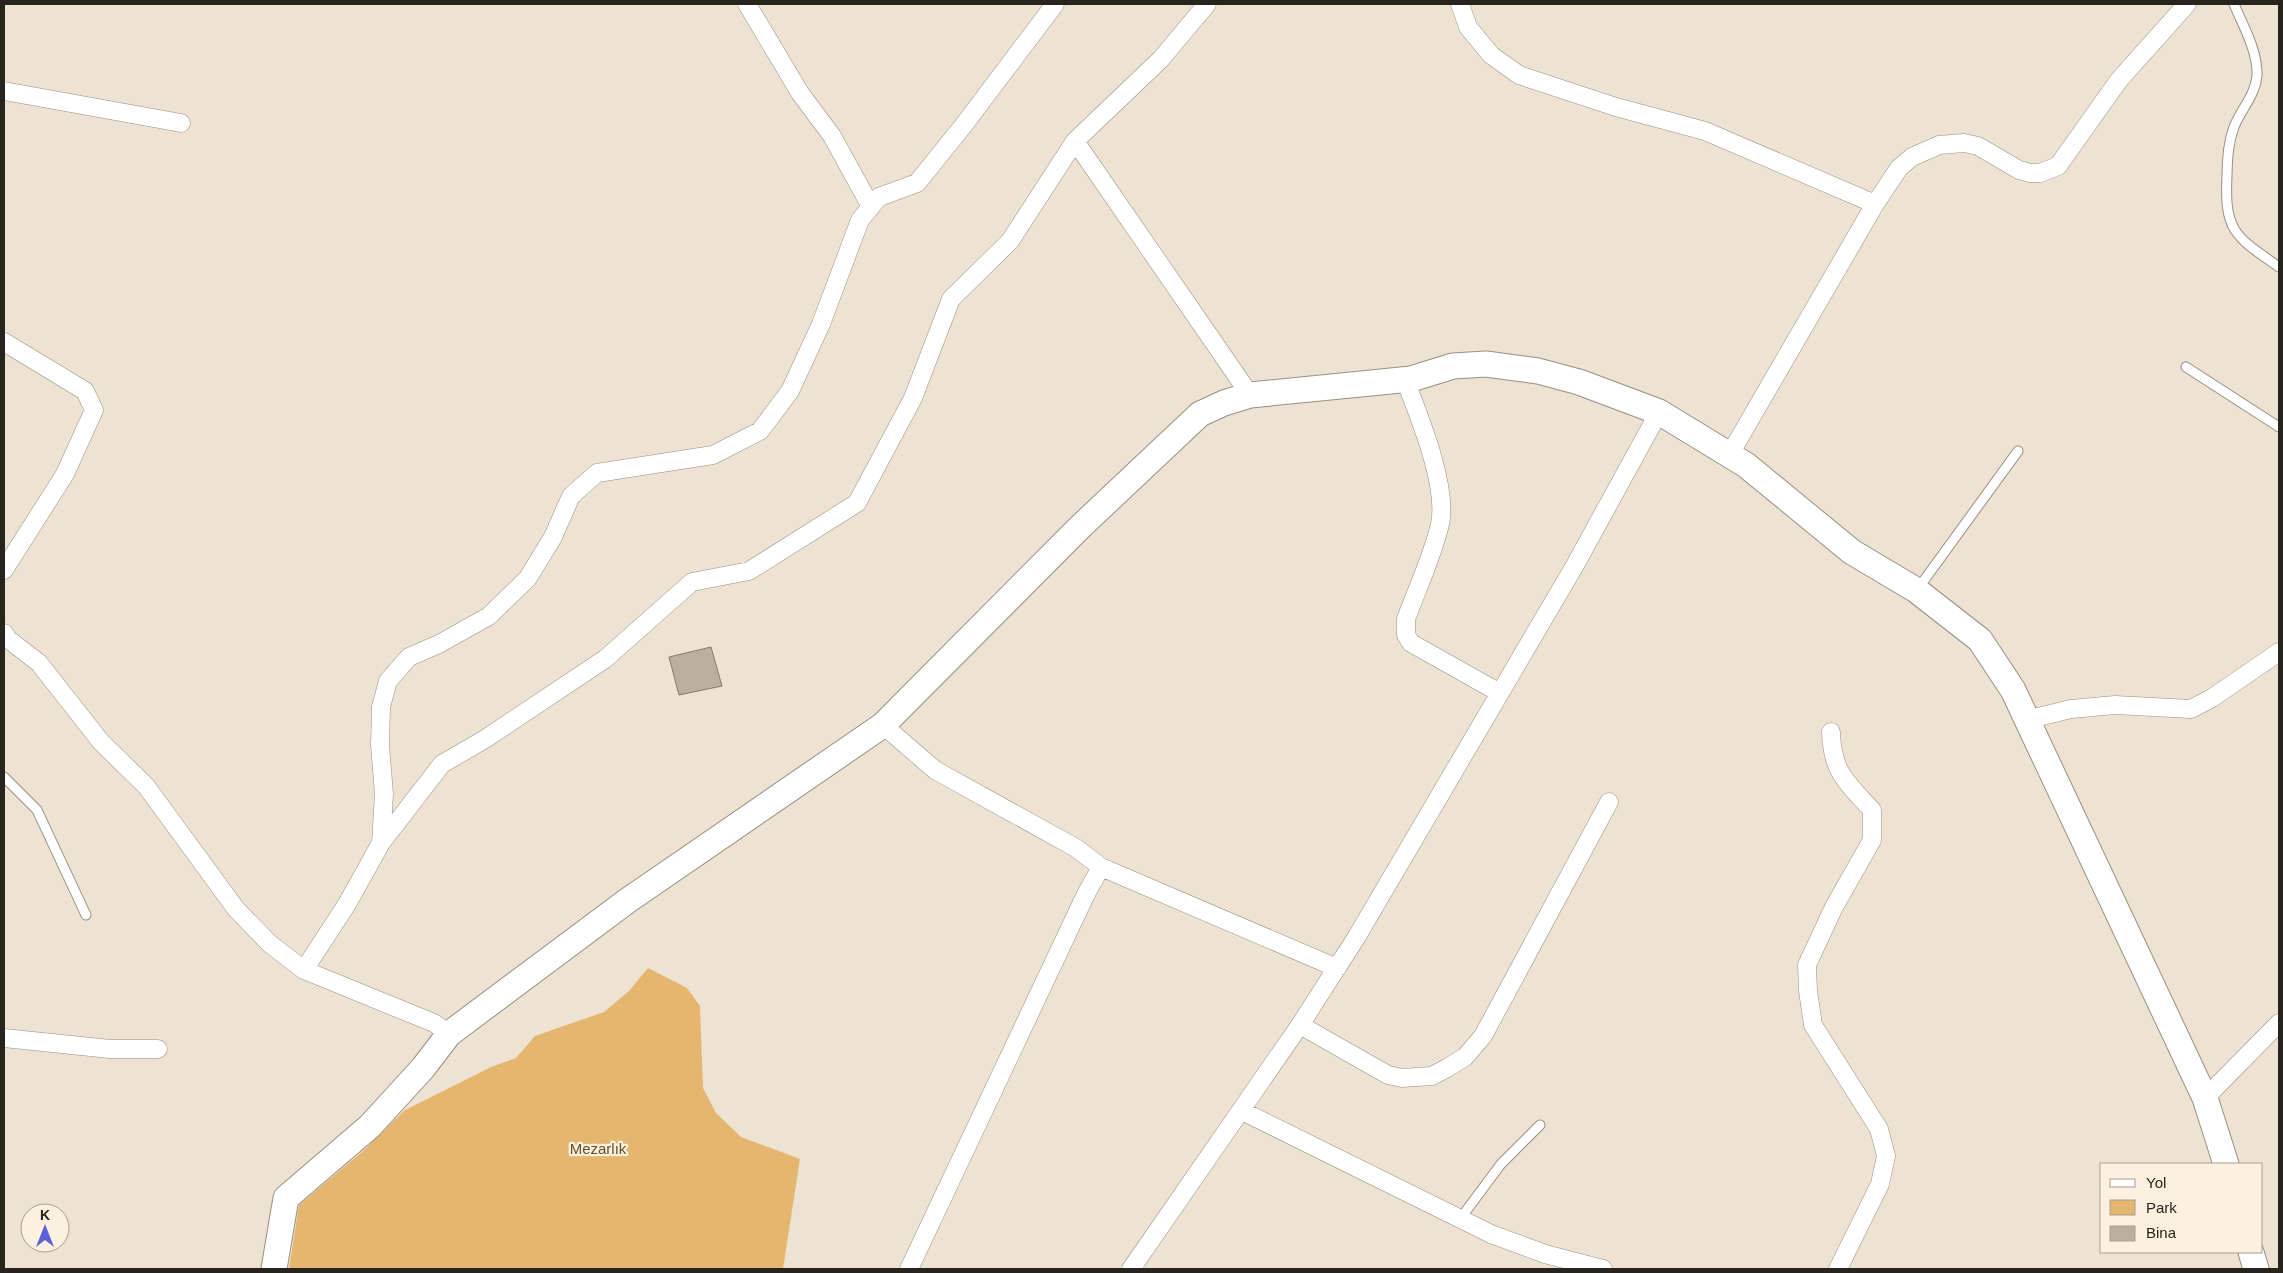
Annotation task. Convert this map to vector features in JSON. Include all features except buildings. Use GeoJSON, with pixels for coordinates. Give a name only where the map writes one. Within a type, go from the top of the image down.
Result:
{"type":"FeatureCollection","features":[{"type":"Feature","properties":{"kind":"street"},"geometry":{"type":"LineString","coordinates":[[748,4],[800,93],[832,136],[871,207]]}},
{"type":"Feature","properties":{"kind":"street"},"geometry":{"type":"LineString","coordinates":[[380,843],[384,794],[380,745],[381,707],[388,681],[409,658],[440,644],[489,616],[528,578],[553,537],[571,496],[597,473],[712,455],[760,431],[790,391],[821,324],[860,220],[879,197],[917,183],[963,126],[1055,4]]}},
{"type":"Feature","properties":{"kind":"street"},"geometry":{"type":"LineString","coordinates":[[304,970],[347,904],[380,843],[442,764],[485,739],[605,659],[692,582],[749,571],[857,503],[913,398],[950,299],[1010,241],[1075,141],[1161,59],[1207,4]]}},
{"type":"Feature","properties":{"kind":"street"},"geometry":{"type":"LineString","coordinates":[[1460,4],[1468,27],[1491,55],[1519,75],[1616,108],[1706,131],[1875,204]]}},
{"type":"Feature","properties":{"kind":"street"},"geometry":{"type":"LineString","coordinates":[[1730,454],[1875,204],[1899,168],[1912,158],[1939,145],[1964,143],[1978,146],[2019,170],[2030,173],[2044,172],[2058,166],[2118,80],[2187,4]]}},
{"type":"Feature","properties":{"kind":"street"},"geometry":{"type":"LineString","coordinates":[[4,91],[182,122]]}},
{"type":"Feature","properties":{"kind":"street"},"geometry":{"type":"LineString","coordinates":[[1075,141],[1250,395]]}},
{"type":"Feature","properties":{"kind":"street"},"geometry":{"type":"LineString","coordinates":[[4,342],[85,391],[94,410],[65,474],[4,570]]}},
{"type":"Feature","properties":{"kind":"street"},"geometry":{"type":"LineString","coordinates":[[274,1269],[286,1198],[370,1126],[423,1068],[449,1034],[627,901],[883,725],[1079,528],[1200,414],[1224,403],[1250,395],[1405,380],[1453,366],[1486,364],[1538,371],[1579,382],[1659,412],[1730,454],[1852,552],[1916,590],[1980,640],[2012,690],[2205,1098],[2226,1163]]}},
{"type":"Feature","properties":{"kind":"street"},"geometry":{"type":"LineString","coordinates":[[1405,380],[1419,414],[1435,470],[1442,506],[1440,525],[1406,619],[1406,635],[1411,643],[1500,693]]}},
{"type":"Feature","properties":{"kind":"street"},"geometry":{"type":"LineString","coordinates":[[1131,1269],[1242,1111],[1337,968],[1574,568],[1659,412]]}},
{"type":"Feature","properties":{"kind":"street"},"geometry":{"type":"LineString","coordinates":[[5,639],[39,662],[101,742],[146,786],[236,908],[270,944],[304,970],[434,1022],[449,1034]]}},
{"type":"Feature","properties":{"kind":"street"},"geometry":{"type":"LineString","coordinates":[[2026,720],[2071,709],[2115,706],[2191,709],[2212,698],[2279,652]]}},
{"type":"Feature","properties":{"kind":"street"},"geometry":{"type":"LineString","coordinates":[[883,725],[935,770],[1076,848],[1101,867],[1337,968]]}},
{"type":"Feature","properties":{"kind":"street"},"geometry":{"type":"LineString","coordinates":[[1831,732],[1832,750],[1841,777],[1872,810],[1872,840],[1834,907],[1807,965],[1808,991],[1813,1025],[1879,1129],[1886,1156],[1880,1184],[1838,1269]]}},
{"type":"Feature","properties":{"kind":"street"},"geometry":{"type":"LineString","coordinates":[[1300,1026],[1388,1076],[1416,1078],[1432,1076],[1465,1056],[1483,1036],[1609,802]]}},
{"type":"Feature","properties":{"kind":"street"},"geometry":{"type":"LineString","coordinates":[[909,1269],[1086,894],[1101,867]]}},
{"type":"Feature","properties":{"kind":"street"},"geometry":{"type":"LineString","coordinates":[[2205,1098],[2279,1023]]}},
{"type":"Feature","properties":{"kind":"street"},"geometry":{"type":"LineString","coordinates":[[4,1038],[110,1050],[158,1050]]}},
{"type":"Feature","properties":{"kind":"street"},"geometry":{"type":"LineString","coordinates":[[1242,1111],[1491,1234],[1545,1254],[1603,1269]]}},
{"type":"Feature","properties":{"kind":"street"},"geometry":{"type":"LineString","coordinates":[[2251,1253],[2256,1269]]}},
{"type":"Feature","properties":{"kind":"lane"},"geometry":{"type":"LineString","coordinates":[[2234,4],[2253,50],[2257,75],[2252,97],[2239,116],[2229,142],[2225,204],[2230,222],[2240,237],[2279,267]]}},
{"type":"Feature","properties":{"kind":"lane"},"geometry":{"type":"LineString","coordinates":[[2186,367],[2279,427]]}},
{"type":"Feature","properties":{"kind":"lane"},"geometry":{"type":"LineString","coordinates":[[1916,590],[2018,450]]}},
{"type":"Feature","properties":{"kind":"lane"},"geometry":{"type":"LineString","coordinates":[[4,776],[37,810],[86,915]]}},
{"type":"Feature","properties":{"kind":"lane"},"geometry":{"type":"LineString","coordinates":[[1460,1219],[1501,1164],[1540,1125]]}},
{"type":"Feature","properties":{"kind":"green space","name":"Mezarlık"},"geometry":{"type":"Polygon","coordinates":[[[648,968],[687,988],[700,1006],[703,1088],[716,1113],[741,1137],[800,1159],[783,1269],[289,1269],[299,1205],[362,1152],[405,1110],[491,1067],[516,1058],[535,1036],[604,1012],[629,991],[648,968]]]}}]}
